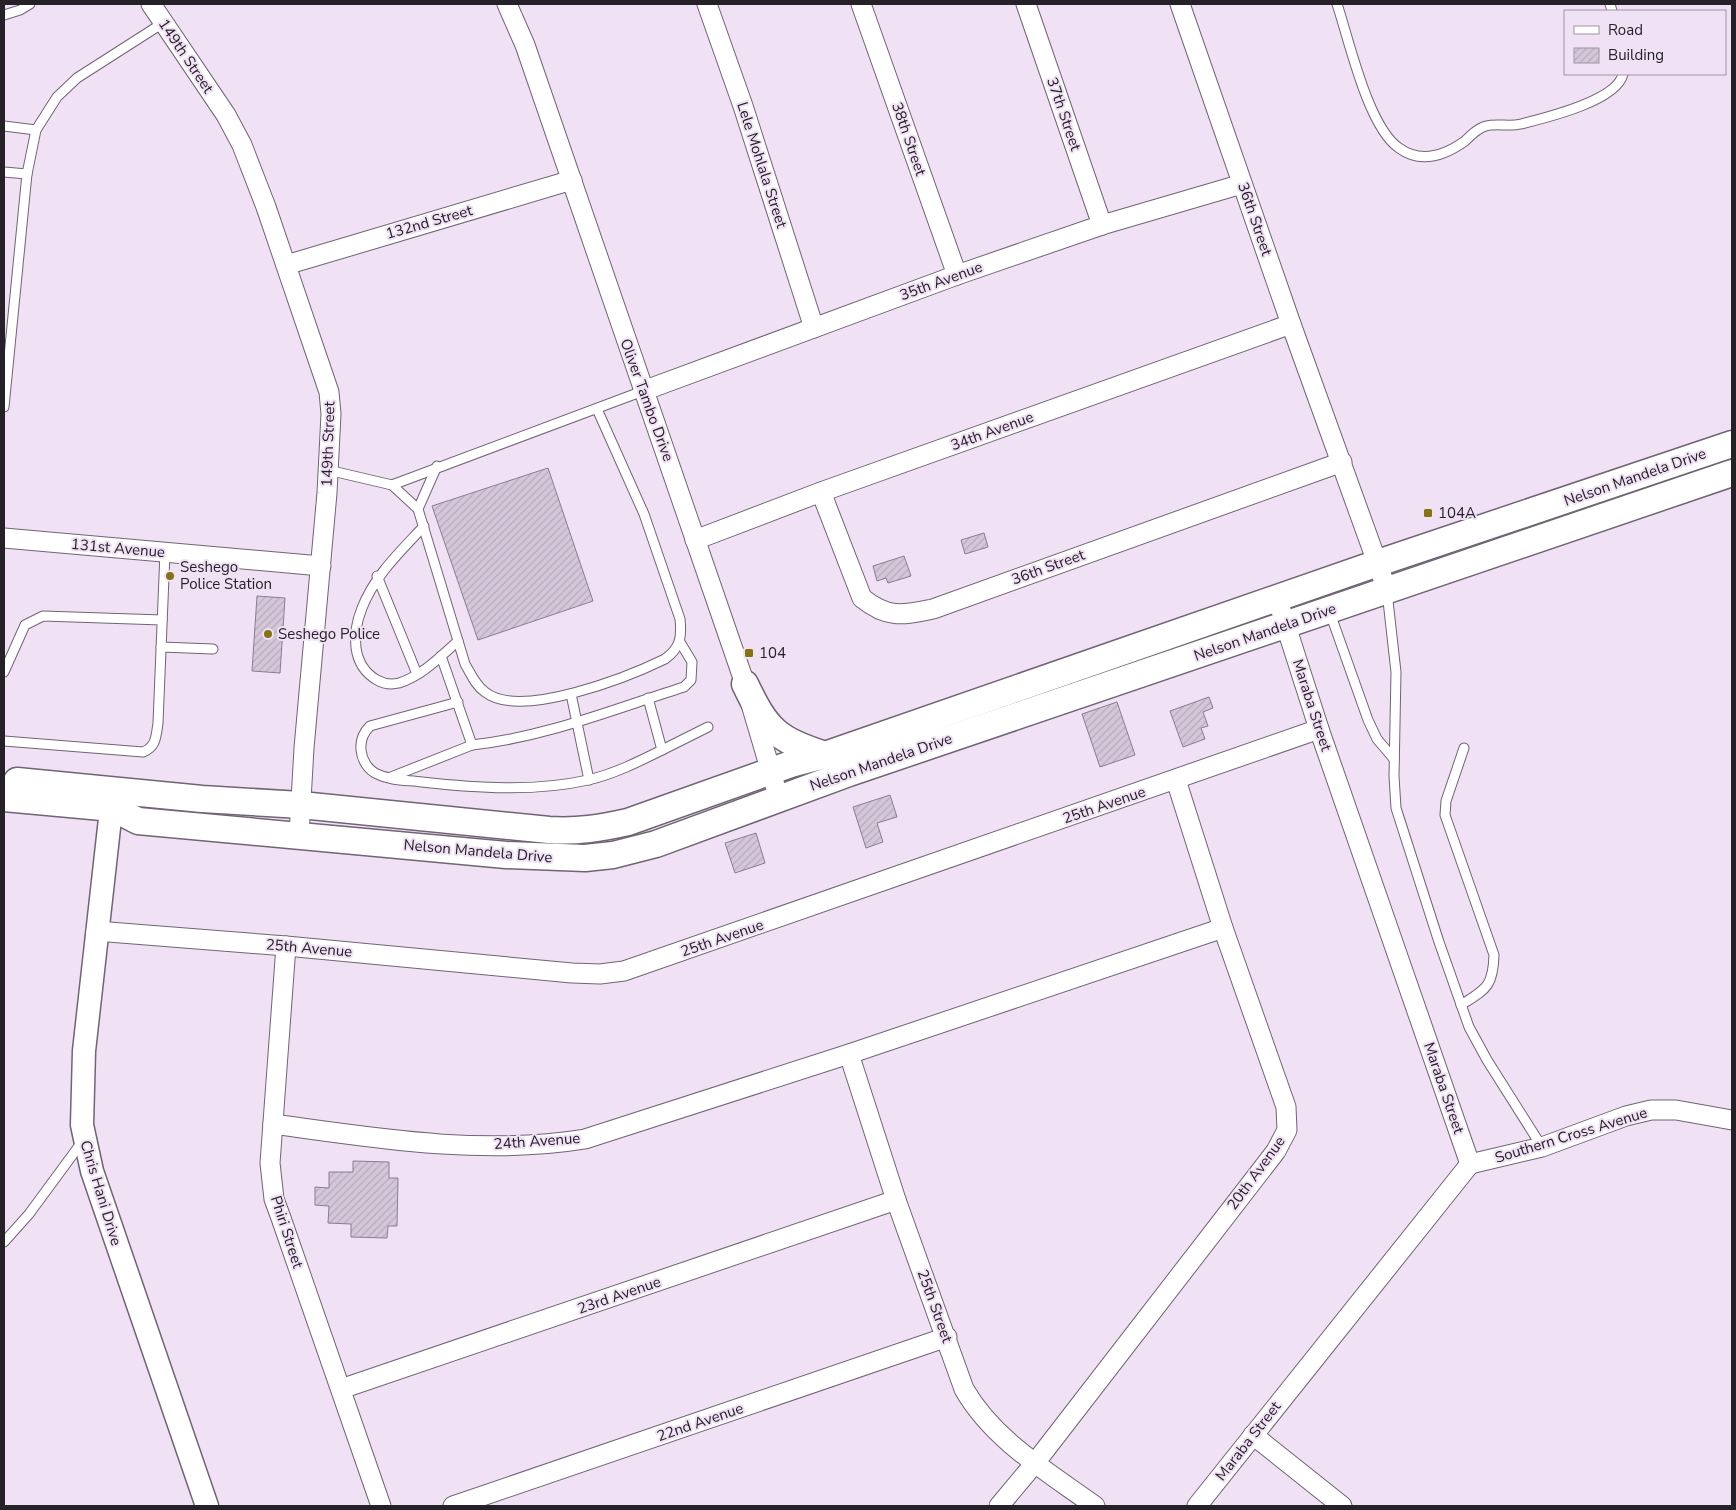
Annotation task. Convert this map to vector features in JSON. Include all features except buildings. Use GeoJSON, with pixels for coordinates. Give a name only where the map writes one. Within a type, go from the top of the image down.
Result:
{"type":"FeatureCollection","features":[{"type":"Feature","properties":{"kind":"main road","name":"Nelson Mandela Drive"},"geometry":{"type":"LineString","coordinates":[[4,798],[202,799],[301,805],[573,832],[628,822],[1378,563],[1732,444]]}},
{"type":"Feature","properties":{"kind":"main road","name":"Nelson Mandela Drive"},"geometry":{"type":"LineString","coordinates":[[4,780],[113,798],[138,821],[506,854],[585,858],[637,850],[849,773],[1732,473]]}},
{"type":"Feature","properties":{"kind":"main road"},"geometry":{"type":"LineString","coordinates":[[745,684],[758,711],[773,730],[791,743],[825,755]]}},
{"type":"Feature","properties":{"kind":"street","name":"Oliver Tambo Drive"},"geometry":{"type":"LineString","coordinates":[[507,4],[525,45],[745,684],[779,800]]}},
{"type":"Feature","properties":{"kind":"street","name":"Lele Mohlala Street"},"geometry":{"type":"LineString","coordinates":[[707,4],[743,106],[814,328]]}},
{"type":"Feature","properties":{"kind":"street","name":"38th Street"},"geometry":{"type":"LineString","coordinates":[[861,4],[957,275]]}},
{"type":"Feature","properties":{"kind":"street","name":"37th Street"},"geometry":{"type":"LineString","coordinates":[[1026,4],[1102,225]]}},
{"type":"Feature","properties":{"kind":"street","name":"36th Street"},"geometry":{"type":"LineString","coordinates":[[1180,4],[1291,324],[1387,590]]}},
{"type":"Feature","properties":{"kind":"street","name":"149th Street"},"geometry":{"type":"LineString","coordinates":[[157,10],[226,115],[242,145],[286,265],[329,392],[331,414],[328,470],[304,748],[299,835]]}},
{"type":"Feature","properties":{"kind":"street","name":"132nd Street"},"geometry":{"type":"LineString","coordinates":[[286,265],[572,180]]}},
{"type":"Feature","properties":{"kind":"street","name":"35th Avenue"},"geometry":{"type":"LineString","coordinates":[[644,391],[957,275],[1102,225],[1242,184]]}},
{"type":"Feature","properties":{"kind":"street","name":"34th Avenue"},"geometry":{"type":"LineString","coordinates":[[695,540],[821,492],[1291,324]]}},
{"type":"Feature","properties":{"kind":"street","name":"36th Street"},"geometry":{"type":"LineString","coordinates":[[821,492],[862,598],[874,608],[886,613],[904,615],[933,609],[1342,462]]}},
{"type":"Feature","properties":{"kind":"street","name":"131st Avenue"},"geometry":{"type":"LineString","coordinates":[[4,538],[321,566]]}},
{"type":"Feature","properties":{"kind":"street","name":"Maraba Street"},"geometry":{"type":"LineString","coordinates":[[1197,1506],[1470,1164],[1319,729],[1276,598]]}},
{"type":"Feature","properties":{"kind":"street","name":"25th Avenue"},"geometry":{"type":"LineString","coordinates":[[96,931],[286,946],[572,973],[600,974],[624,971],[1319,729]]}},
{"type":"Feature","properties":{"kind":"street","name":"20th Avenue"},"geometry":{"type":"LineString","coordinates":[[999,1506],[1035,1463],[1284,1138],[1288,1120],[1286,1107],[1223,928],[1176,780]]}},
{"type":"Feature","properties":{"kind":"street","name":"Chris Hani Drive"},"geometry":{"type":"LineString","coordinates":[[113,798],[106,842],[84,1051],[81,1109],[84,1140],[89,1163],[207,1506]]}},
{"type":"Feature","properties":{"kind":"street","name":"24th Avenue"},"geometry":{"type":"LineString","coordinates":[[273,1124],[370,1138],[444,1143],[508,1146],[558,1143],[585,1139],[849,1054],[1223,928]]}},
{"type":"Feature","properties":{"kind":"street","name":"Phiri Street"},"geometry":{"type":"LineString","coordinates":[[286,946],[270,1163],[274,1199],[381,1506]]}},
{"type":"Feature","properties":{"kind":"street","name":"25th Street"},"geometry":{"type":"LineString","coordinates":[[849,1054],[896,1200],[947,1337],[964,1389],[975,1409],[1035,1463],[1095,1506]]}},
{"type":"Feature","properties":{"kind":"street","name":"Southern Cross Avenue"},"geometry":{"type":"LineString","coordinates":[[1470,1164],[1542,1147],[1626,1116],[1650,1110],[1676,1110],[1732,1120]]}},
{"type":"Feature","properties":{"kind":"street","name":"23rd Avenue"},"geometry":{"type":"LineString","coordinates":[[341,1389],[896,1200]]}},
{"type":"Feature","properties":{"kind":"street","name":"22nd Avenue"},"geometry":{"type":"LineString","coordinates":[[453,1506],[947,1337]]}},
{"type":"Feature","properties":{"kind":"street"},"geometry":{"type":"LineString","coordinates":[[1253,1435],[1342,1506]]}},
{"type":"Feature","properties":{"kind":"lane"},"geometry":{"type":"LineString","coordinates":[[4,15],[20,10],[30,4]]}},
{"type":"Feature","properties":{"kind":"lane"},"geometry":{"type":"LineString","coordinates":[[1337,4],[1378,126],[1398,148],[1412,155],[1421,157],[1441,155],[1487,126],[1520,124],[1584,105],[1613,89],[1622,75]]}},
{"type":"Feature","properties":{"kind":"lane"},"geometry":{"type":"LineString","coordinates":[[4,407],[27,174],[36,130],[58,97],[76,78],[157,10]]}},
{"type":"Feature","properties":{"kind":"lane"},"geometry":{"type":"LineString","coordinates":[[4,126],[36,130]]}},
{"type":"Feature","properties":{"kind":"lane"},"geometry":{"type":"LineString","coordinates":[[4,172],[27,174]]}},
{"type":"Feature","properties":{"kind":"lane"},"geometry":{"type":"LineString","coordinates":[[392,485],[437,466],[644,391]]}},
{"type":"Feature","properties":{"kind":"lane"},"geometry":{"type":"LineString","coordinates":[[328,470],[392,485],[418,509],[466,664],[476,683],[486,693],[501,701],[520,703],[571,694],[655,664],[674,652],[680,642],[680,619],[654,541],[597,408]]}},
{"type":"Feature","properties":{"kind":"lane"},"geometry":{"type":"LineString","coordinates":[[418,509],[437,466]]}},
{"type":"Feature","properties":{"kind":"lane"},"geometry":{"type":"LineString","coordinates":[[424,526],[377,576],[356,624],[356,649],[359,660],[367,674],[381,682],[392,684],[417,674],[458,641]]}},
{"type":"Feature","properties":{"kind":"lane"},"geometry":{"type":"LineString","coordinates":[[4,741],[143,752],[150,749],[154,744],[158,724],[166,552]]}},
{"type":"Feature","properties":{"kind":"lane"},"geometry":{"type":"LineString","coordinates":[[377,576],[417,674]]}},
{"type":"Feature","properties":{"kind":"lane"},"geometry":{"type":"LineString","coordinates":[[1387,590],[1396,672],[1394,759],[1396,808],[1439,942],[1469,1027],[1487,1060],[1542,1147]]}},
{"type":"Feature","properties":{"kind":"lane"},"geometry":{"type":"LineString","coordinates":[[1329,610],[1368,720],[1377,739],[1394,759]]}},
{"type":"Feature","properties":{"kind":"lane"},"geometry":{"type":"LineString","coordinates":[[4,672],[25,625],[43,616],[162,620]]}},
{"type":"Feature","properties":{"kind":"lane"},"geometry":{"type":"LineString","coordinates":[[388,778],[472,746],[526,737],[576,723],[684,687],[691,680],[692,662],[680,642]]}},
{"type":"Feature","properties":{"kind":"lane"},"geometry":{"type":"LineString","coordinates":[[161,647],[213,649]]}},
{"type":"Feature","properties":{"kind":"lane"},"geometry":{"type":"LineString","coordinates":[[441,656],[472,746]]}},
{"type":"Feature","properties":{"kind":"lane"},"geometry":{"type":"LineString","coordinates":[[571,694],[590,780]]}},
{"type":"Feature","properties":{"kind":"lane"},"geometry":{"type":"LineString","coordinates":[[648,698],[662,750]]}},
{"type":"Feature","properties":{"kind":"lane"},"geometry":{"type":"LineString","coordinates":[[458,702],[370,726],[362,737],[362,755],[367,765],[375,774],[388,778],[517,787],[590,780],[627,767],[708,727]]}},
{"type":"Feature","properties":{"kind":"lane"},"geometry":{"type":"LineString","coordinates":[[1462,1005],[1487,988],[1492,976],[1494,955],[1445,816],[1446,801],[1464,748]]}},
{"type":"Feature","properties":{"kind":"lane"},"geometry":{"type":"LineString","coordinates":[[4,1242],[29,1214],[84,1140]]}},
{"type":"Feature","properties":{"kind":"place","name":"104A"},"geometry":{"type":"Point","coordinates":[1428,513]}},
{"type":"Feature","properties":{"kind":"place","name":"Seshego Police Station"},"geometry":{"type":"Point","coordinates":[170,576]}},
{"type":"Feature","properties":{"kind":"place","name":"Seshego Police"},"geometry":{"type":"Point","coordinates":[268,634]}},
{"type":"Feature","properties":{"kind":"place","name":"104"},"geometry":{"type":"Point","coordinates":[749,653]}}]}
